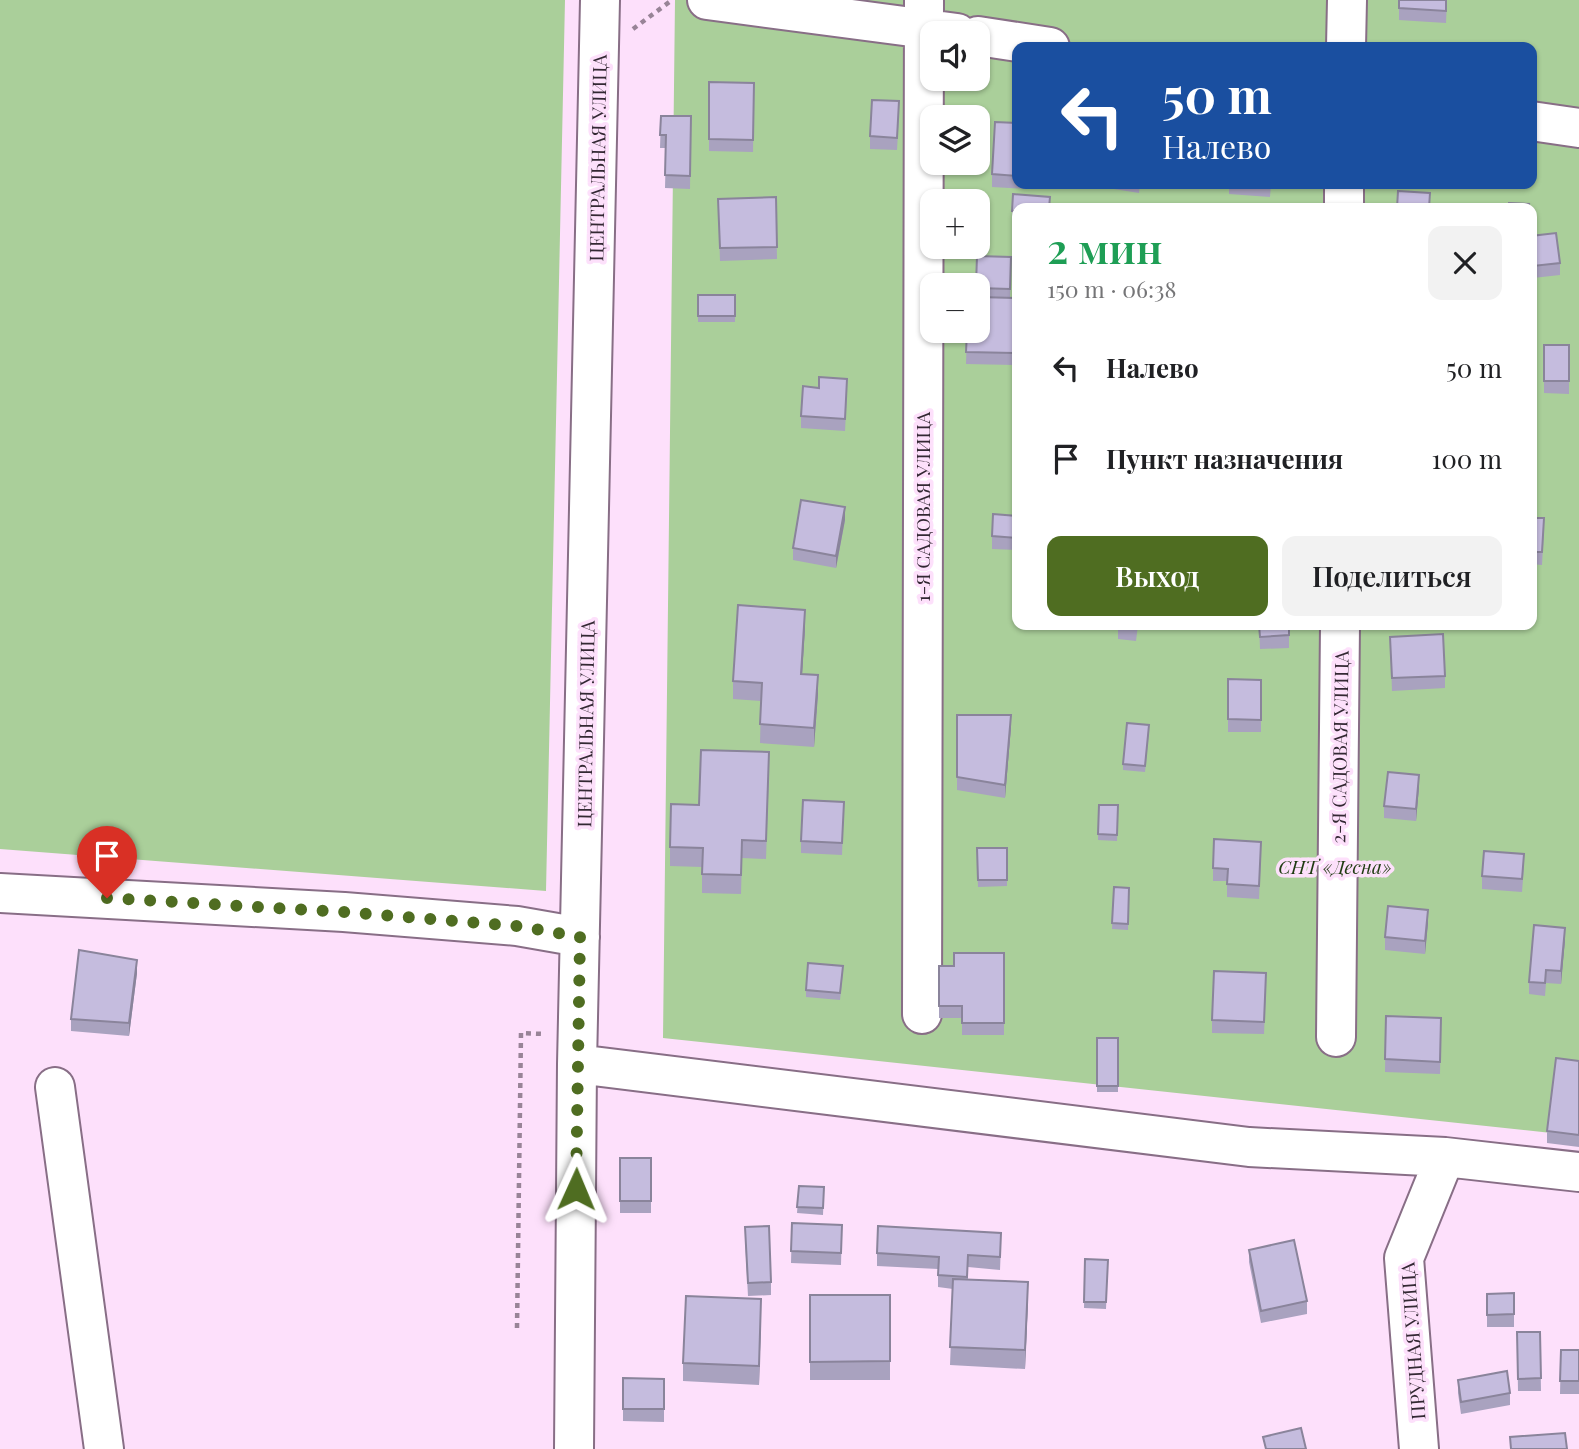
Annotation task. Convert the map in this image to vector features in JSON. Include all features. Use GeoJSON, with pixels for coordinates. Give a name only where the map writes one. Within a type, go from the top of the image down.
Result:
{"type":"FeatureCollection","features":[{"type":"Feature","properties":{"kind":"street","name":"ЦЕНТРАЛЬНАЯ УЛИЦА"},"geometry":{"type":"LineString","coordinates":[[574,1449],[577,1064],[600,0]]}},
{"type":"Feature","properties":{"kind":"street"},"geometry":{"type":"LineString","coordinates":[[707,0],[935,20]]}},
{"type":"Feature","properties":{"kind":"street"},"geometry":{"type":"LineString","coordinates":[[1346,42],[1347,0]]}},
{"type":"Feature","properties":{"kind":"street","name":"1-Я САДОВАЯ УЛИЦА"},"geometry":{"type":"LineString","coordinates":[[922,1014],[935,20]]}},
{"type":"Feature","properties":{"kind":"street"},"geometry":{"type":"LineString","coordinates":[[990,38],[1017,42]]}},
{"type":"Feature","properties":{"kind":"street"},"geometry":{"type":"LineString","coordinates":[[1537,122],[1579,128]]}},
{"type":"Feature","properties":{"kind":"street","name":"2-Я САДОВАЯ УЛИЦА"},"geometry":{"type":"LineString","coordinates":[[1336,1037],[1340,630]]}},
{"type":"Feature","properties":{"kind":"street"},"geometry":{"type":"LineString","coordinates":[[0,893],[344,912],[517,926],[580,937]]}},
{"type":"Feature","properties":{"kind":"street"},"geometry":{"type":"LineString","coordinates":[[577,1064],[1249,1147],[1445,1157],[1579,1172]]}},
{"type":"Feature","properties":{"kind":"street"},"geometry":{"type":"LineString","coordinates":[[55,1087],[104,1449]]}},
{"type":"Feature","properties":{"kind":"street","name":"ПРУДНАЯ УЛИЦА"},"geometry":{"type":"LineString","coordinates":[[1419,1449],[1404,1258],[1445,1157]]}},
{"type":"Feature","properties":{"kind":"path"},"geometry":{"type":"LineString","coordinates":[[517,1328],[521,1034]]}},
{"type":"Feature","properties":{"kind":"green space"},"geometry":{"type":"Polygon","coordinates":[[[0,0],[565,0],[546,891],[0,849],[0,0]]]}},
{"type":"Feature","properties":{"kind":"green space","name":"СНТ «Десна»"},"geometry":{"type":"Polygon","coordinates":[[[675,0],[1579,0],[1579,1136],[663,1038],[675,0]]]}},
{"type":"Feature","properties":{"kind":"building"},"geometry":{"type":"Polygon","coordinates":[[[1399,0],[1446,0],[1446,11],[1399,8],[1399,0]]]}},
{"type":"Feature","properties":{"kind":"building"},"geometry":{"type":"Polygon","coordinates":[[[709,82],[754,83],[753,140],[709,139],[709,82]]]}},
{"type":"Feature","properties":{"kind":"building"},"geometry":{"type":"Polygon","coordinates":[[[872,100],[899,101],[897,138],[870,136],[872,100]]]}},
{"type":"Feature","properties":{"kind":"building"},"geometry":{"type":"Polygon","coordinates":[[[661,116],[691,116],[690,176],[665,175],[666,135],[660,135],[661,116]]]}},
{"type":"Feature","properties":{"kind":"building"},"geometry":{"type":"Polygon","coordinates":[[[995,122],[1012,123],[1012,176],[992,174],[995,122]]]}},
{"type":"Feature","properties":{"kind":"building"},"geometry":{"type":"Polygon","coordinates":[[[1398,191],[1430,193],[1429,203],[1397,203],[1398,191]]]}},
{"type":"Feature","properties":{"kind":"building"},"geometry":{"type":"Polygon","coordinates":[[[1013,194],[1050,197],[1049,203],[1012,203],[1013,194]]]}},
{"type":"Feature","properties":{"kind":"building"},"geometry":{"type":"Polygon","coordinates":[[[776,197],[777,247],[720,248],[718,199],[776,197]]]}},
{"type":"Feature","properties":{"kind":"building"},"geometry":{"type":"Polygon","coordinates":[[[1556,233],[1560,263],[1537,266],[1537,235],[1556,233]]]}},
{"type":"Feature","properties":{"kind":"building"},"geometry":{"type":"Polygon","coordinates":[[[1011,257],[1010,289],[990,288],[990,273],[976,273],[977,259],[1011,257]]]}},
{"type":"Feature","properties":{"kind":"building"},"geometry":{"type":"Polygon","coordinates":[[[698,295],[735,295],[735,316],[698,316],[698,295]]]}},
{"type":"Feature","properties":{"kind":"building"},"geometry":{"type":"Polygon","coordinates":[[[990,297],[1012,298],[1012,353],[966,352],[966,343],[990,343],[990,297]]]}},
{"type":"Feature","properties":{"kind":"building"},"geometry":{"type":"Polygon","coordinates":[[[1544,345],[1569,345],[1569,381],[1544,381],[1544,345]]]}},
{"type":"Feature","properties":{"kind":"building"},"geometry":{"type":"Polygon","coordinates":[[[819,377],[847,379],[845,419],[801,416],[803,386],[819,388],[819,377]]]}},
{"type":"Feature","properties":{"kind":"building"},"geometry":{"type":"Polygon","coordinates":[[[801,500],[845,507],[836,556],[793,548],[801,500]]]}},
{"type":"Feature","properties":{"kind":"building"},"geometry":{"type":"Polygon","coordinates":[[[993,514],[1012,516],[1012,538],[992,536],[993,514]]]}},
{"type":"Feature","properties":{"kind":"building"},"geometry":{"type":"Polygon","coordinates":[[[1537,518],[1544,518],[1542,552],[1537,552],[1537,518]]]}},
{"type":"Feature","properties":{"kind":"building"},"geometry":{"type":"Polygon","coordinates":[[[738,605],[805,610],[801,674],[818,675],[814,728],[760,724],[762,683],[733,681],[738,605]]]}},
{"type":"Feature","properties":{"kind":"building"},"geometry":{"type":"Polygon","coordinates":[[[1259,630],[1289,630],[1289,635],[1260,637],[1259,630]]]}},
{"type":"Feature","properties":{"kind":"building"},"geometry":{"type":"Polygon","coordinates":[[[1443,634],[1445,676],[1392,678],[1390,637],[1443,634]]]}},
{"type":"Feature","properties":{"kind":"building"},"geometry":{"type":"Polygon","coordinates":[[[1228,679],[1261,680],[1261,720],[1228,719],[1228,679]]]}},
{"type":"Feature","properties":{"kind":"building"},"geometry":{"type":"Polygon","coordinates":[[[957,715],[1011,715],[1005,785],[957,777],[957,715]]]}},
{"type":"Feature","properties":{"kind":"building"},"geometry":{"type":"Polygon","coordinates":[[[1127,723],[1149,725],[1145,766],[1123,764],[1127,723]]]}},
{"type":"Feature","properties":{"kind":"building"},"geometry":{"type":"Polygon","coordinates":[[[701,750],[769,752],[766,841],[742,840],[741,875],[702,874],[703,848],[670,847],[671,804],[699,805],[701,750]]]}},
{"type":"Feature","properties":{"kind":"building"},"geometry":{"type":"Polygon","coordinates":[[[1388,772],[1419,775],[1416,809],[1384,806],[1388,772]]]}},
{"type":"Feature","properties":{"kind":"building"},"geometry":{"type":"Polygon","coordinates":[[[803,800],[844,802],[842,843],[801,841],[803,800]]]}},
{"type":"Feature","properties":{"kind":"building"},"geometry":{"type":"Polygon","coordinates":[[[1099,805],[1118,805],[1117,835],[1098,834],[1099,805]]]}},
{"type":"Feature","properties":{"kind":"building"},"geometry":{"type":"Polygon","coordinates":[[[1214,839],[1261,842],[1259,886],[1227,884],[1228,869],[1213,868],[1214,839]]]}},
{"type":"Feature","properties":{"kind":"building"},"geometry":{"type":"Polygon","coordinates":[[[977,848],[1007,848],[1007,880],[978,880],[977,848]]]}},
{"type":"Feature","properties":{"kind":"building"},"geometry":{"type":"Polygon","coordinates":[[[1484,851],[1524,854],[1522,879],[1482,876],[1484,851]]]}},
{"type":"Feature","properties":{"kind":"building"},"geometry":{"type":"Polygon","coordinates":[[[1114,887],[1129,888],[1128,924],[1112,923],[1114,887]]]}},
{"type":"Feature","properties":{"kind":"building"},"geometry":{"type":"Polygon","coordinates":[[[1388,906],[1428,910],[1425,941],[1385,937],[1388,906]]]}},
{"type":"Feature","properties":{"kind":"building"},"geometry":{"type":"Polygon","coordinates":[[[1534,925],[1565,928],[1561,971],[1546,970],[1545,983],[1529,982],[1534,925]]]}},
{"type":"Feature","properties":{"kind":"building"},"geometry":{"type":"Polygon","coordinates":[[[79,950],[137,960],[129,1023],[71,1019],[79,950]]]}},
{"type":"Feature","properties":{"kind":"building"},"geometry":{"type":"Polygon","coordinates":[[[954,953],[1004,953],[1004,1023],[962,1023],[962,1006],[939,1006],[939,966],[954,966],[954,953]]]}},
{"type":"Feature","properties":{"kind":"building"},"geometry":{"type":"Polygon","coordinates":[[[808,963],[843,966],[840,993],[806,990],[808,963]]]}},
{"type":"Feature","properties":{"kind":"building"},"geometry":{"type":"Polygon","coordinates":[[[1214,971],[1266,973],[1264,1022],[1212,1020],[1214,971]]]}},
{"type":"Feature","properties":{"kind":"building"},"geometry":{"type":"Polygon","coordinates":[[[1386,1016],[1441,1018],[1440,1062],[1385,1059],[1386,1016]]]}},
{"type":"Feature","properties":{"kind":"building"},"geometry":{"type":"Polygon","coordinates":[[[1097,1038],[1118,1038],[1118,1086],[1097,1086],[1097,1038]]]}},
{"type":"Feature","properties":{"kind":"building"},"geometry":{"type":"Polygon","coordinates":[[[1556,1058],[1579,1061],[1579,1135],[1547,1131],[1556,1058]]]}},
{"type":"Feature","properties":{"kind":"building"},"geometry":{"type":"Polygon","coordinates":[[[620,1158],[651,1158],[651,1201],[620,1201],[620,1158]]]}},
{"type":"Feature","properties":{"kind":"building"},"geometry":{"type":"Polygon","coordinates":[[[799,1186],[824,1187],[823,1208],[797,1207],[799,1186]]]}},
{"type":"Feature","properties":{"kind":"building"},"geometry":{"type":"Polygon","coordinates":[[[792,1223],[842,1225],[841,1253],[791,1251],[792,1223]]]}},
{"type":"Feature","properties":{"kind":"building"},"geometry":{"type":"Polygon","coordinates":[[[769,1226],[771,1282],[748,1283],[745,1227],[769,1226]]]}},
{"type":"Feature","properties":{"kind":"building"},"geometry":{"type":"Polygon","coordinates":[[[878,1226],[1001,1233],[1000,1257],[968,1255],[967,1277],[938,1275],[939,1257],[877,1253],[878,1226]]]}},
{"type":"Feature","properties":{"kind":"building"},"geometry":{"type":"Polygon","coordinates":[[[1294,1240],[1307,1301],[1261,1311],[1249,1250],[1294,1240]]]}},
{"type":"Feature","properties":{"kind":"building"},"geometry":{"type":"Polygon","coordinates":[[[1085,1259],[1108,1260],[1106,1302],[1084,1302],[1085,1259]]]}},
{"type":"Feature","properties":{"kind":"building"},"geometry":{"type":"Polygon","coordinates":[[[953,1279],[1028,1282],[1025,1350],[950,1347],[953,1279]]]}},
{"type":"Feature","properties":{"kind":"building"},"geometry":{"type":"Polygon","coordinates":[[[1514,1293],[1514,1314],[1487,1315],[1487,1294],[1514,1293]]]}},
{"type":"Feature","properties":{"kind":"building"},"geometry":{"type":"Polygon","coordinates":[[[810,1295],[890,1295],[890,1361],[810,1362],[810,1295]]]}},
{"type":"Feature","properties":{"kind":"building"},"geometry":{"type":"Polygon","coordinates":[[[686,1296],[761,1299],[759,1366],[683,1363],[686,1296]]]}},
{"type":"Feature","properties":{"kind":"building"},"geometry":{"type":"Polygon","coordinates":[[[1517,1332],[1540,1332],[1541,1378],[1518,1379],[1517,1332]]]}},
{"type":"Feature","properties":{"kind":"building"},"geometry":{"type":"Polygon","coordinates":[[[1561,1350],[1579,1350],[1579,1381],[1560,1381],[1561,1350]]]}},
{"type":"Feature","properties":{"kind":"building"},"geometry":{"type":"Polygon","coordinates":[[[1507,1371],[1510,1393],[1461,1402],[1458,1380],[1507,1371]]]}},
{"type":"Feature","properties":{"kind":"building"},"geometry":{"type":"Polygon","coordinates":[[[623,1378],[664,1379],[664,1409],[623,1409],[623,1378]]]}},
{"type":"Feature","properties":{"kind":"building"},"geometry":{"type":"Polygon","coordinates":[[[1301,1428],[1306,1449],[1266,1449],[1263,1437],[1301,1428]]]}},
{"type":"Feature","properties":{"kind":"building"},"geometry":{"type":"Polygon","coordinates":[[[1565,1433],[1567,1449],[1511,1449],[1510,1437],[1565,1433]]]}},
{"type":"Feature","properties":{"kind":"route"},"geometry":{"type":"LineString","coordinates":[[107,898],[344,912],[517,926],[580,937],[576,1189]]}}]}
